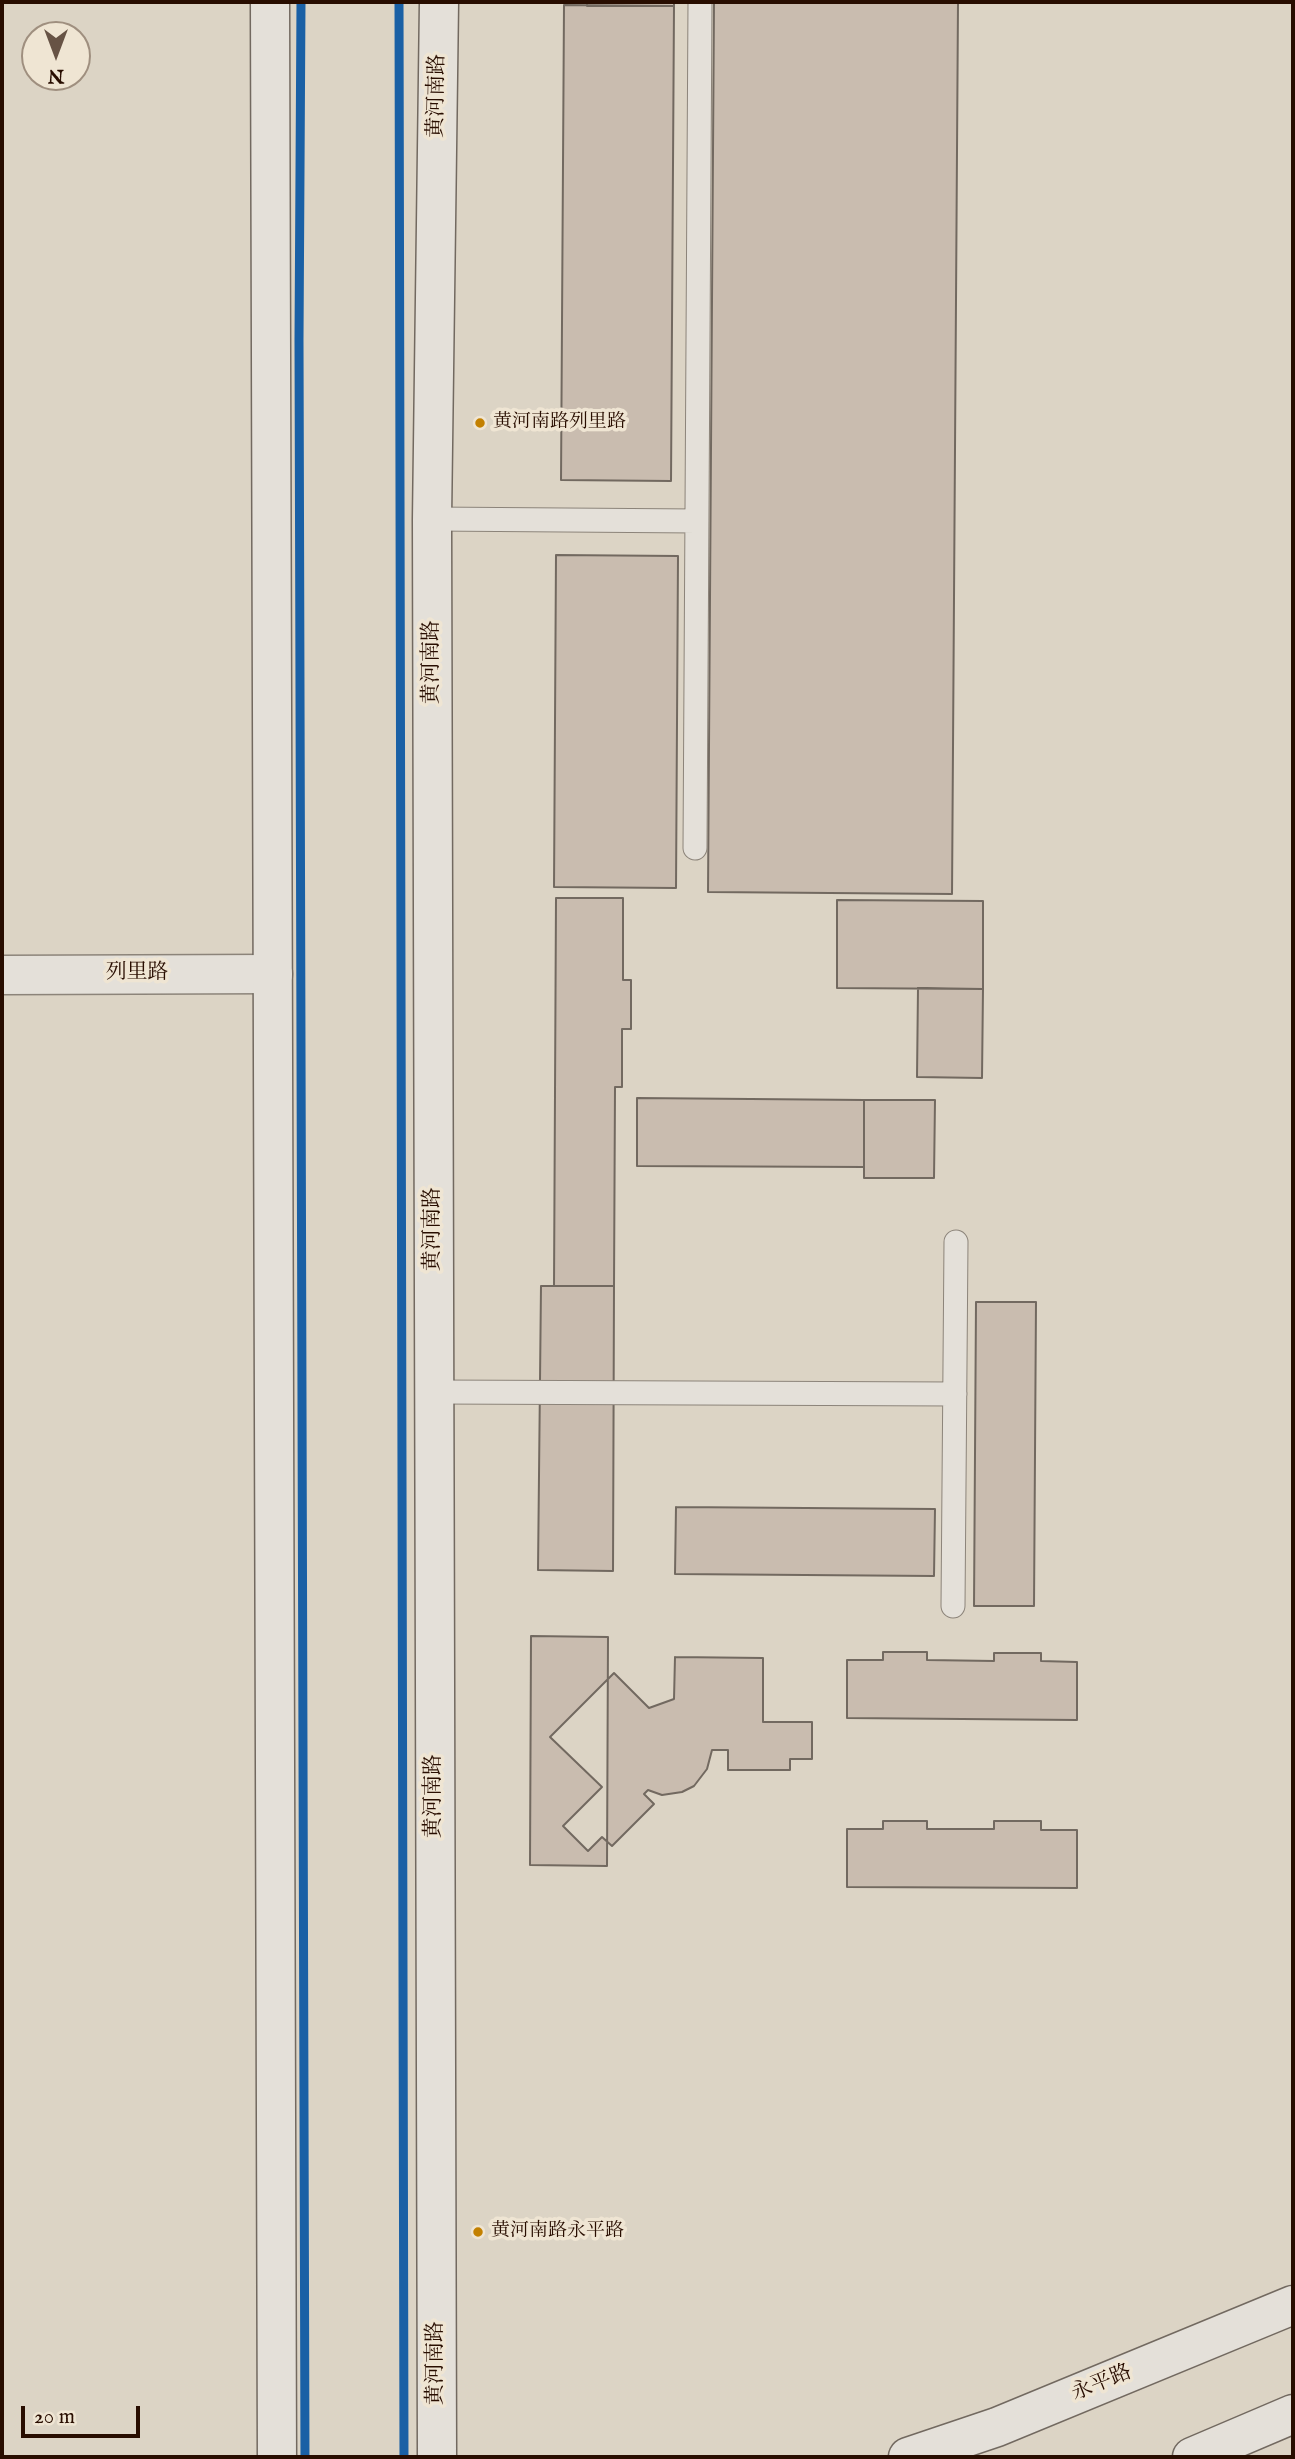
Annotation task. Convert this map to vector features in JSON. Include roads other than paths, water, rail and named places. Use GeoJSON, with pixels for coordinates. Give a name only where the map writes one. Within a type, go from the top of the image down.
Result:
{"type":"FeatureCollection","features":[{"type":"Feature","properties":{"kind":"main road"},"geometry":{"type":"LineString","coordinates":[[270,2],[277,2457]]}},
{"type":"Feature","properties":{"kind":"main road","name":"黄河南路"},"geometry":{"type":"LineString","coordinates":[[437,2457],[432,519],[439,2]]}},
{"type":"Feature","properties":{"kind":"main road","name":"列里路"},"geometry":{"type":"LineString","coordinates":[[2,975],[273,974]]}},
{"type":"Feature","properties":{"kind":"main road","name":"永平路"},"geometry":{"type":"LineString","coordinates":[[908,2457],[997,2427],[1293,2305]]}},
{"type":"Feature","properties":{"kind":"main road"},"geometry":{"type":"LineString","coordinates":[[1192,2457],[1293,2414]]}},
{"type":"Feature","properties":{"kind":"lane"},"geometry":{"type":"LineString","coordinates":[[695,848],[700,2]]}},
{"type":"Feature","properties":{"kind":"lane"},"geometry":{"type":"LineString","coordinates":[[432,519],[697,521]]}},
{"type":"Feature","properties":{"kind":"lane"},"geometry":{"type":"LineString","coordinates":[[953,1605],[956,1242]]}},
{"type":"Feature","properties":{"kind":"lane"},"geometry":{"type":"LineString","coordinates":[[434,1392],[955,1394]]}},
{"type":"Feature","properties":{"kind":"place","name":"黄河南路列里路"},"geometry":{"type":"Point","coordinates":[480,423]}},
{"type":"Feature","properties":{"kind":"place","name":"黄河南路永平路"},"geometry":{"type":"Point","coordinates":[478,2232]}}]}
